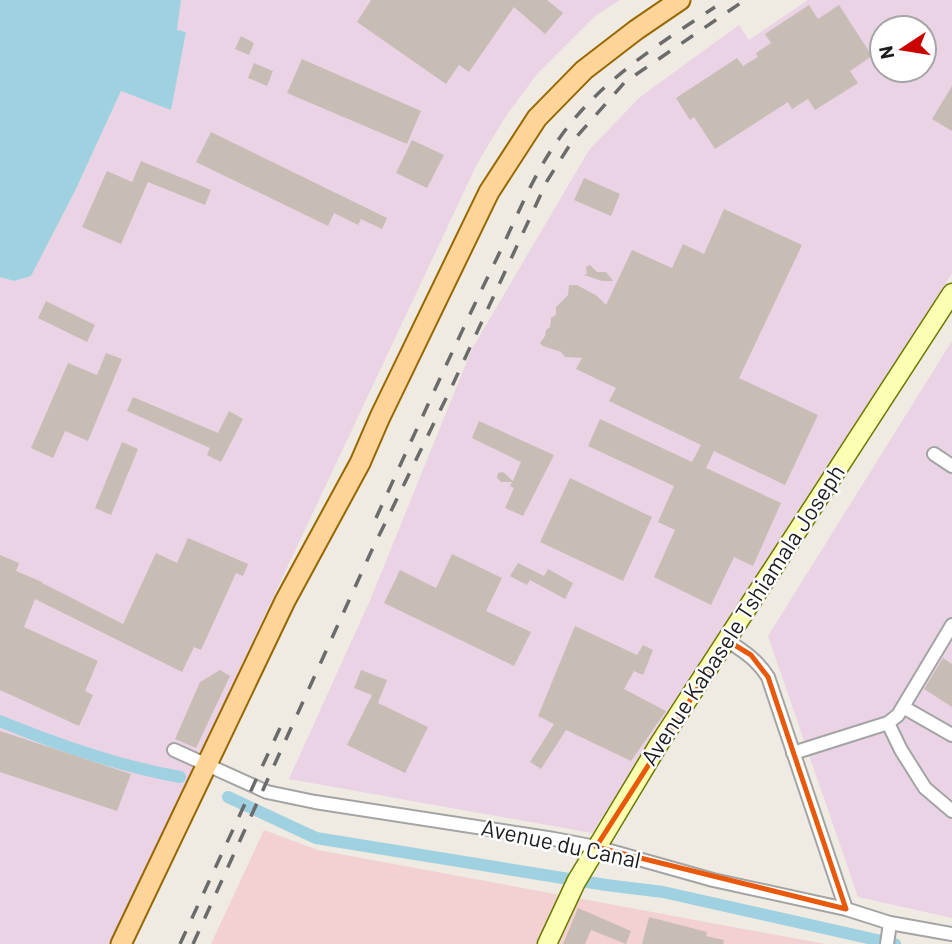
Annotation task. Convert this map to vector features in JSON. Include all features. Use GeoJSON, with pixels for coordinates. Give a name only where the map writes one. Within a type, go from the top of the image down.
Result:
{"type":"FeatureCollection","features":[{"type":"Feature","properties":{"kind":"main road"},"geometry":{"type":"LineString","coordinates":[[121,944],[285,601],[360,463],[488,192],[537,118],[584,70],[680,0]]}},
{"type":"Feature","properties":{"kind":"main road","name":"Avenue Kabasele Tshiamala Joseph"},"geometry":{"type":"LineString","coordinates":[[547,944],[596,847],[659,744],[952,293]]}},
{"type":"Feature","properties":{"kind":"street"},"geometry":{"type":"LineString","coordinates":[[934,454],[952,466]]}},
{"type":"Feature","properties":{"kind":"street"},"geometry":{"type":"LineString","coordinates":[[793,753],[888,723],[903,707],[952,625]]}},
{"type":"Feature","properties":{"kind":"street"},"geometry":{"type":"LineString","coordinates":[[728,641],[760,663],[768,677],[846,909]]}},
{"type":"Feature","properties":{"kind":"street"},"geometry":{"type":"LineString","coordinates":[[903,707],[952,736]]}},
{"type":"Feature","properties":{"kind":"street"},"geometry":{"type":"LineString","coordinates":[[888,723],[925,788],[952,811]]}},
{"type":"Feature","properties":{"kind":"street","name":"Avenue du Canal"},"geometry":{"type":"LineString","coordinates":[[174,750],[206,769],[267,792],[315,802],[554,838],[713,880],[846,909],[889,933],[952,934]]}},
{"type":"Feature","properties":{"kind":"highlighted area"},"geometry":{"type":"Polygon","coordinates":[[[728,641],[751,655],[768,677],[846,909],[596,847],[728,641]]]}},
{"type":"Feature","properties":{"kind":"shaded area"},"geometry":{"type":"Polygon","coordinates":[[[181,0],[620,0],[595,16],[537,74],[504,119],[477,164],[237,674],[115,944],[0,944],[0,277],[14,281],[31,276],[75,191],[121,91],[170,109],[186,33],[177,30],[181,0]]]}},
{"type":"Feature","properties":{"kind":"shaded area"},"geometry":{"type":"Polygon","coordinates":[[[808,0],[952,0],[952,273],[689,695],[639,762],[592,833],[289,779],[371,598],[472,349],[589,150],[640,97],[739,25],[749,40],[808,0]]]}},
{"type":"Feature","properties":{"kind":"shaded area"},"geometry":{"type":"Polygon","coordinates":[[[952,341],[952,918],[858,897],[768,636],[952,341]]]}},
{"type":"Feature","properties":{"kind":"shaded area"},"geometry":{"type":"Polygon","coordinates":[[[264,830],[318,850],[825,944],[211,944],[264,830]]]}},
{"type":"Feature","properties":{"kind":"water"},"geometry":{"type":"Polygon","coordinates":[[[0,0],[181,0],[177,30],[186,32],[171,110],[121,91],[75,191],[31,276],[14,281],[0,277],[0,0]]]}},
{"type":"Feature","properties":{"kind":"building"},"geometry":{"type":"Polygon","coordinates":[[[371,0],[547,0],[563,13],[545,34],[514,7],[469,72],[459,65],[446,84],[357,22],[371,0]]]}},
{"type":"Feature","properties":{"kind":"building"},"geometry":{"type":"Polygon","coordinates":[[[809,5],[818,19],[839,5],[868,50],[868,59],[850,71],[858,83],[815,110],[808,99],[792,109],[788,102],[715,149],[694,117],[690,120],[676,98],[737,58],[743,66],[758,57],[756,53],[771,43],[765,34],[809,5]]]}},
{"type":"Feature","properties":{"kind":"building"},"geometry":{"type":"Polygon","coordinates":[[[241,36],[254,43],[249,55],[235,49],[241,36]]]}},
{"type":"Feature","properties":{"kind":"building"},"geometry":{"type":"Polygon","coordinates":[[[302,59],[421,111],[407,144],[287,93],[302,59]]]}},
{"type":"Feature","properties":{"kind":"building"},"geometry":{"type":"Polygon","coordinates":[[[254,63],[273,71],[267,86],[248,78],[254,63]]]}},
{"type":"Feature","properties":{"kind":"building"},"geometry":{"type":"Polygon","coordinates":[[[952,86],[952,131],[932,119],[952,86]]]}},
{"type":"Feature","properties":{"kind":"building"},"geometry":{"type":"Polygon","coordinates":[[[211,132],[387,218],[382,229],[361,219],[358,225],[334,213],[328,226],[196,162],[211,132]]]}},
{"type":"Feature","properties":{"kind":"building"},"geometry":{"type":"Polygon","coordinates":[[[412,140],[444,155],[427,188],[396,173],[412,140]]]}},
{"type":"Feature","properties":{"kind":"building"},"geometry":{"type":"Polygon","coordinates":[[[141,161],[211,190],[205,205],[148,182],[121,244],[82,227],[107,171],[132,182],[141,161]]]}},
{"type":"Feature","properties":{"kind":"building"},"geometry":{"type":"Polygon","coordinates":[[[584,178],[620,194],[611,216],[574,200],[584,178]]]}},
{"type":"Feature","properties":{"kind":"building"},"geometry":{"type":"Polygon","coordinates":[[[724,209],[802,245],[739,378],[818,415],[785,485],[714,451],[706,468],[781,503],[753,566],[734,557],[711,605],[654,577],[675,530],[658,522],[674,486],[588,446],[600,419],[692,462],[701,445],[609,401],[616,388],[576,369],[582,358],[565,357],[561,352],[540,343],[550,327],[551,318],[556,315],[556,307],[568,295],[569,285],[577,285],[597,296],[606,305],[632,250],[672,268],[683,244],[704,254],[724,209]]]}},
{"type":"Feature","properties":{"kind":"building"},"geometry":{"type":"Polygon","coordinates":[[[590,265],[597,272],[606,272],[613,281],[602,281],[584,275],[587,274],[586,267],[590,265]]]}},
{"type":"Feature","properties":{"kind":"building"},"geometry":{"type":"Polygon","coordinates":[[[46,301],[95,325],[87,342],[38,318],[46,301]]]}},
{"type":"Feature","properties":{"kind":"building"},"geometry":{"type":"Polygon","coordinates":[[[106,353],[122,359],[88,441],[65,431],[53,458],[31,448],[68,363],[97,375],[106,353]]]}},
{"type":"Feature","properties":{"kind":"building"},"geometry":{"type":"Polygon","coordinates":[[[133,397],[218,433],[229,411],[243,419],[221,462],[207,455],[210,448],[127,411],[133,397]]]}},
{"type":"Feature","properties":{"kind":"building"},"geometry":{"type":"Polygon","coordinates":[[[479,421],[554,455],[523,516],[505,508],[514,488],[510,486],[512,482],[501,482],[497,478],[498,473],[503,472],[513,481],[521,462],[472,438],[479,421]]]}},
{"type":"Feature","properties":{"kind":"building"},"geometry":{"type":"Polygon","coordinates":[[[122,442],[138,449],[111,515],[95,508],[122,442]]]}},
{"type":"Feature","properties":{"kind":"building"},"geometry":{"type":"Polygon","coordinates":[[[570,478],[652,517],[623,581],[540,542],[570,478]]]}},
{"type":"Feature","properties":{"kind":"building"},"geometry":{"type":"Polygon","coordinates":[[[188,538],[248,564],[243,576],[236,573],[201,650],[194,647],[182,672],[35,599],[24,627],[98,661],[85,691],[93,695],[79,726],[0,690],[0,555],[19,563],[16,571],[123,624],[156,553],[177,563],[188,538]]]}},
{"type":"Feature","properties":{"kind":"building"},"geometry":{"type":"Polygon","coordinates":[[[452,554],[502,578],[486,611],[531,632],[514,666],[384,603],[400,570],[436,588],[452,554]]]}},
{"type":"Feature","properties":{"kind":"building"},"geometry":{"type":"Polygon","coordinates":[[[518,563],[544,576],[548,569],[573,583],[565,599],[530,580],[527,585],[510,576],[518,563]]]}},
{"type":"Feature","properties":{"kind":"building"},"geometry":{"type":"Polygon","coordinates":[[[575,626],[637,655],[643,645],[653,650],[643,675],[634,671],[624,689],[666,711],[631,761],[566,730],[541,769],[530,762],[554,724],[538,716],[575,626]]]}},
{"type":"Feature","properties":{"kind":"building"},"geometry":{"type":"Polygon","coordinates":[[[943,658],[952,664],[952,707],[924,689],[943,658]]]}},
{"type":"Feature","properties":{"kind":"building"},"geometry":{"type":"Polygon","coordinates":[[[220,670],[230,676],[196,748],[175,739],[200,682],[220,670]]]}},
{"type":"Feature","properties":{"kind":"building"},"geometry":{"type":"Polygon","coordinates":[[[361,670],[387,680],[378,703],[428,727],[405,773],[347,745],[372,695],[354,688],[361,670]]]}},
{"type":"Feature","properties":{"kind":"building"},"geometry":{"type":"Polygon","coordinates":[[[0,731],[131,774],[117,811],[0,772],[0,731]]]}},
{"type":"Feature","properties":{"kind":"building"},"geometry":{"type":"Polygon","coordinates":[[[578,908],[631,931],[626,944],[591,930],[585,944],[563,944],[578,908]]]}},
{"type":"Feature","properties":{"kind":"building"},"geometry":{"type":"Polygon","coordinates":[[[649,917],[707,932],[706,936],[724,940],[723,944],[642,944],[649,917]]]}},
{"type":"Feature","properties":{"kind":"waterway"},"geometry":{"type":"LineString","coordinates":[[0,721],[88,754],[180,777]]}},
{"type":"Feature","properties":{"kind":"waterway"},"geometry":{"type":"LineString","coordinates":[[228,797],[316,838],[663,892],[895,944]]}},
{"type":"Feature","properties":{"kind":"railway"},"geometry":{"type":"LineString","coordinates":[[193,944],[371,552],[547,181],[571,143],[625,82],[745,0]]}},
{"type":"Feature","properties":{"kind":"railway"},"geometry":{"type":"LineString","coordinates":[[376,518],[526,195],[551,150],[577,116],[613,80],[652,49],[715,7]]}},
{"type":"Feature","properties":{"kind":"railway"},"geometry":{"type":"LineString","coordinates":[[180,944],[280,728]]}}]}
